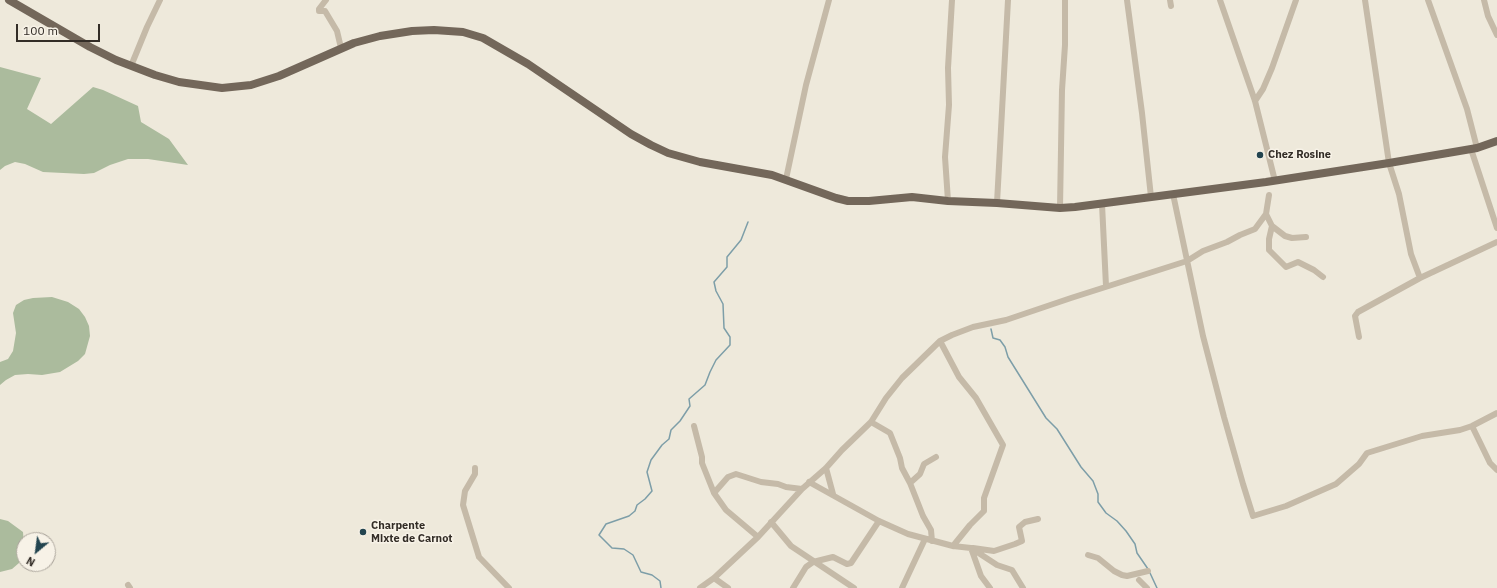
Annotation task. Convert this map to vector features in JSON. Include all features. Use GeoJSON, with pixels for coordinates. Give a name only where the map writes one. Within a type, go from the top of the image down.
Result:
{"type":"FeatureCollection","features":[{"type":"Feature","properties":{"kind":"main road"},"geometry":{"type":"LineString","coordinates":[[9,0],[90,47],[132,66],[155,75],[193,85],[222,88],[251,85],[279,76],[307,65],[341,48],[380,36],[406,32],[456,30],[483,38],[528,64],[631,134],[651,145],[675,155],[700,162],[772,175],[848,201],[912,198],[1060,208],[1102,204],[1275,181],[1474,148],[1497,141]]}},
{"type":"Feature","properties":{"kind":"street"},"geometry":{"type":"LineString","coordinates":[[132,66],[147,27],[160,0]]}},
{"type":"Feature","properties":{"kind":"street"},"geometry":{"type":"LineString","coordinates":[[326,0],[319,9],[319,12],[325,11],[337,31],[341,48]]}},
{"type":"Feature","properties":{"kind":"street"},"geometry":{"type":"LineString","coordinates":[[786,179],[806,85],[829,0]]}},
{"type":"Feature","properties":{"kind":"street"},"geometry":{"type":"LineString","coordinates":[[948,201],[945,157],[952,0]]}},
{"type":"Feature","properties":{"kind":"street"},"geometry":{"type":"LineString","coordinates":[[997,203],[1008,0]]}},
{"type":"Feature","properties":{"kind":"street"},"geometry":{"type":"LineString","coordinates":[[1060,208],[1065,0]]}},
{"type":"Feature","properties":{"kind":"street"},"geometry":{"type":"LineString","coordinates":[[1127,0],[1142,113],[1151,197]]}},
{"type":"Feature","properties":{"kind":"street"},"geometry":{"type":"LineString","coordinates":[[1220,0],[1255,101],[1275,181]]}},
{"type":"Feature","properties":{"kind":"street"},"geometry":{"type":"LineString","coordinates":[[1255,101],[1263,89],[1272,68],[1296,0]]}},
{"type":"Feature","properties":{"kind":"street"},"geometry":{"type":"LineString","coordinates":[[1365,0],[1390,163],[1399,194],[1410,254],[1420,278]]}},
{"type":"Feature","properties":{"kind":"street"},"geometry":{"type":"LineString","coordinates":[[1428,0],[1467,109],[1474,148],[1497,228]]}},
{"type":"Feature","properties":{"kind":"street"},"geometry":{"type":"LineString","coordinates":[[1484,0],[1488,16],[1495,23],[1497,35]]}},
{"type":"Feature","properties":{"kind":"street"},"geometry":{"type":"LineString","coordinates":[[1174,194],[1202,336],[1243,484],[1254,516],[1286,506],[1336,484],[1360,464],[1367,453],[1422,436],[1460,430],[1472,426],[1497,413]]}},
{"type":"Feature","properties":{"kind":"street"},"geometry":{"type":"LineString","coordinates":[[700,588],[714,578],[758,536],[802,489],[826,468],[871,422],[886,398],[902,378],[940,341],[973,327],[1006,320],[1106,286],[1187,261],[1203,251],[1227,242],[1240,234],[1255,229],[1266,214],[1269,195]]}},
{"type":"Feature","properties":{"kind":"street"},"geometry":{"type":"LineString","coordinates":[[1102,204],[1106,286]]}},
{"type":"Feature","properties":{"kind":"street"},"geometry":{"type":"LineString","coordinates":[[1266,214],[1272,226],[1285,236],[1292,238],[1306,237]]}},
{"type":"Feature","properties":{"kind":"street"},"geometry":{"type":"LineString","coordinates":[[1272,226],[1269,239],[1269,250],[1286,267],[1298,262],[1314,270],[1322,277]]}},
{"type":"Feature","properties":{"kind":"street"},"geometry":{"type":"LineString","coordinates":[[1359,337],[1356,314],[1420,278],[1497,242]]}},
{"type":"Feature","properties":{"kind":"street"},"geometry":{"type":"LineString","coordinates":[[940,341],[959,377],[976,398],[1002,445],[984,498],[984,511],[953,546]]}},
{"type":"Feature","properties":{"kind":"street"},"geometry":{"type":"LineString","coordinates":[[871,422],[890,433],[900,458],[902,468],[931,530],[932,541]]}},
{"type":"Feature","properties":{"kind":"street"},"geometry":{"type":"LineString","coordinates":[[694,426],[702,457],[702,463],[714,493],[726,510],[758,536]]}},
{"type":"Feature","properties":{"kind":"street"},"geometry":{"type":"LineString","coordinates":[[1472,426],[1490,463],[1497,470]]}},
{"type":"Feature","properties":{"kind":"street"},"geometry":{"type":"LineString","coordinates":[[910,483],[920,474],[924,464],[936,457]]}},
{"type":"Feature","properties":{"kind":"street"},"geometry":{"type":"LineString","coordinates":[[475,468],[474,474],[464,491],[463,505],[479,557],[509,588]]}},
{"type":"Feature","properties":{"kind":"street"},"geometry":{"type":"LineString","coordinates":[[826,468],[833,494]]}},
{"type":"Feature","properties":{"kind":"street"},"geometry":{"type":"LineString","coordinates":[[714,493],[728,477],[736,474],[761,482],[802,489]]}},
{"type":"Feature","properties":{"kind":"street"},"geometry":{"type":"LineString","coordinates":[[809,482],[879,521],[908,534],[953,546],[994,552],[1022,541],[1019,527],[1025,522],[1038,519]]}},
{"type":"Feature","properties":{"kind":"street"},"geometry":{"type":"LineString","coordinates":[[793,588],[806,567],[813,562],[833,557],[847,564],[851,563],[879,521]]}},
{"type":"Feature","properties":{"kind":"street"},"geometry":{"type":"LineString","coordinates":[[771,522],[791,546],[853,588]]}},
{"type":"Feature","properties":{"kind":"street"},"geometry":{"type":"LineString","coordinates":[[902,588],[925,539]]}},
{"type":"Feature","properties":{"kind":"street"},"geometry":{"type":"LineString","coordinates":[[971,548],[981,576],[990,588]]}},
{"type":"Feature","properties":{"kind":"street"},"geometry":{"type":"LineString","coordinates":[[971,548],[997,565],[1012,570],[1023,588]]}},
{"type":"Feature","properties":{"kind":"street"},"geometry":{"type":"LineString","coordinates":[[1088,555],[1098,558],[1114,571],[1122,575],[1127,576],[1148,571]]}},
{"type":"Feature","properties":{"kind":"street"},"geometry":{"type":"LineString","coordinates":[[714,578],[728,588]]}},
{"type":"Feature","properties":{"kind":"street"},"geometry":{"type":"LineString","coordinates":[[1138,580],[1147,588]]}},
{"type":"Feature","properties":{"kind":"green space"},"geometry":{"type":"Polygon","coordinates":[[[0,67],[41,78],[27,109],[51,124],[93,87],[138,106],[141,122],[169,139],[188,165],[148,159],[128,159],[110,165],[94,173],[84,174],[43,172],[25,164],[15,162],[0,170],[0,67]]]}},
{"type":"Feature","properties":{"kind":"green space"},"geometry":{"type":"Polygon","coordinates":[[[52,297],[68,302],[79,309],[85,317],[89,326],[90,336],[85,354],[78,361],[60,372],[42,375],[15,375],[0,385],[0,362],[8,359],[13,351],[16,333],[13,313],[16,305],[24,300],[33,298],[52,297]]]}},
{"type":"Feature","properties":{"kind":"green space"},"geometry":{"type":"Polygon","coordinates":[[[0,519],[8,521],[23,532],[16,532],[16,566],[12,569],[0,572],[0,519]]]}},
{"type":"Feature","properties":{"kind":"waterway"},"geometry":{"type":"LineString","coordinates":[[661,588],[660,581],[652,575],[641,572],[633,555],[624,549],[612,548],[599,535],[606,524],[629,516],[635,511],[637,505],[652,491],[647,472],[651,460],[662,445],[669,439],[671,430],[680,421],[690,406],[689,399],[705,385],[716,360],[730,345],[730,337],[724,328],[723,304],[716,291],[714,282],[727,267],[727,257],[741,240],[748,222]]}},
{"type":"Feature","properties":{"kind":"waterway"},"geometry":{"type":"LineString","coordinates":[[991,329],[993,338],[1000,340],[1005,347],[1008,357],[1046,418],[1057,429],[1081,467],[1093,481],[1098,494],[1098,502],[1106,513],[1117,521],[1126,531],[1135,544],[1137,553],[1148,569]]}},
{"type":"Feature","properties":{"kind":"waterway"},"geometry":{"type":"LineString","coordinates":[[1150,573],[1157,588]]}},
{"type":"Feature","properties":{"kind":"place","name":"Chez Rosine"},"geometry":{"type":"Point","coordinates":[1260,155]}},
{"type":"Feature","properties":{"kind":"place","name":"Charpente Mixte de Carnot"},"geometry":{"type":"Point","coordinates":[363,532]}}]}
